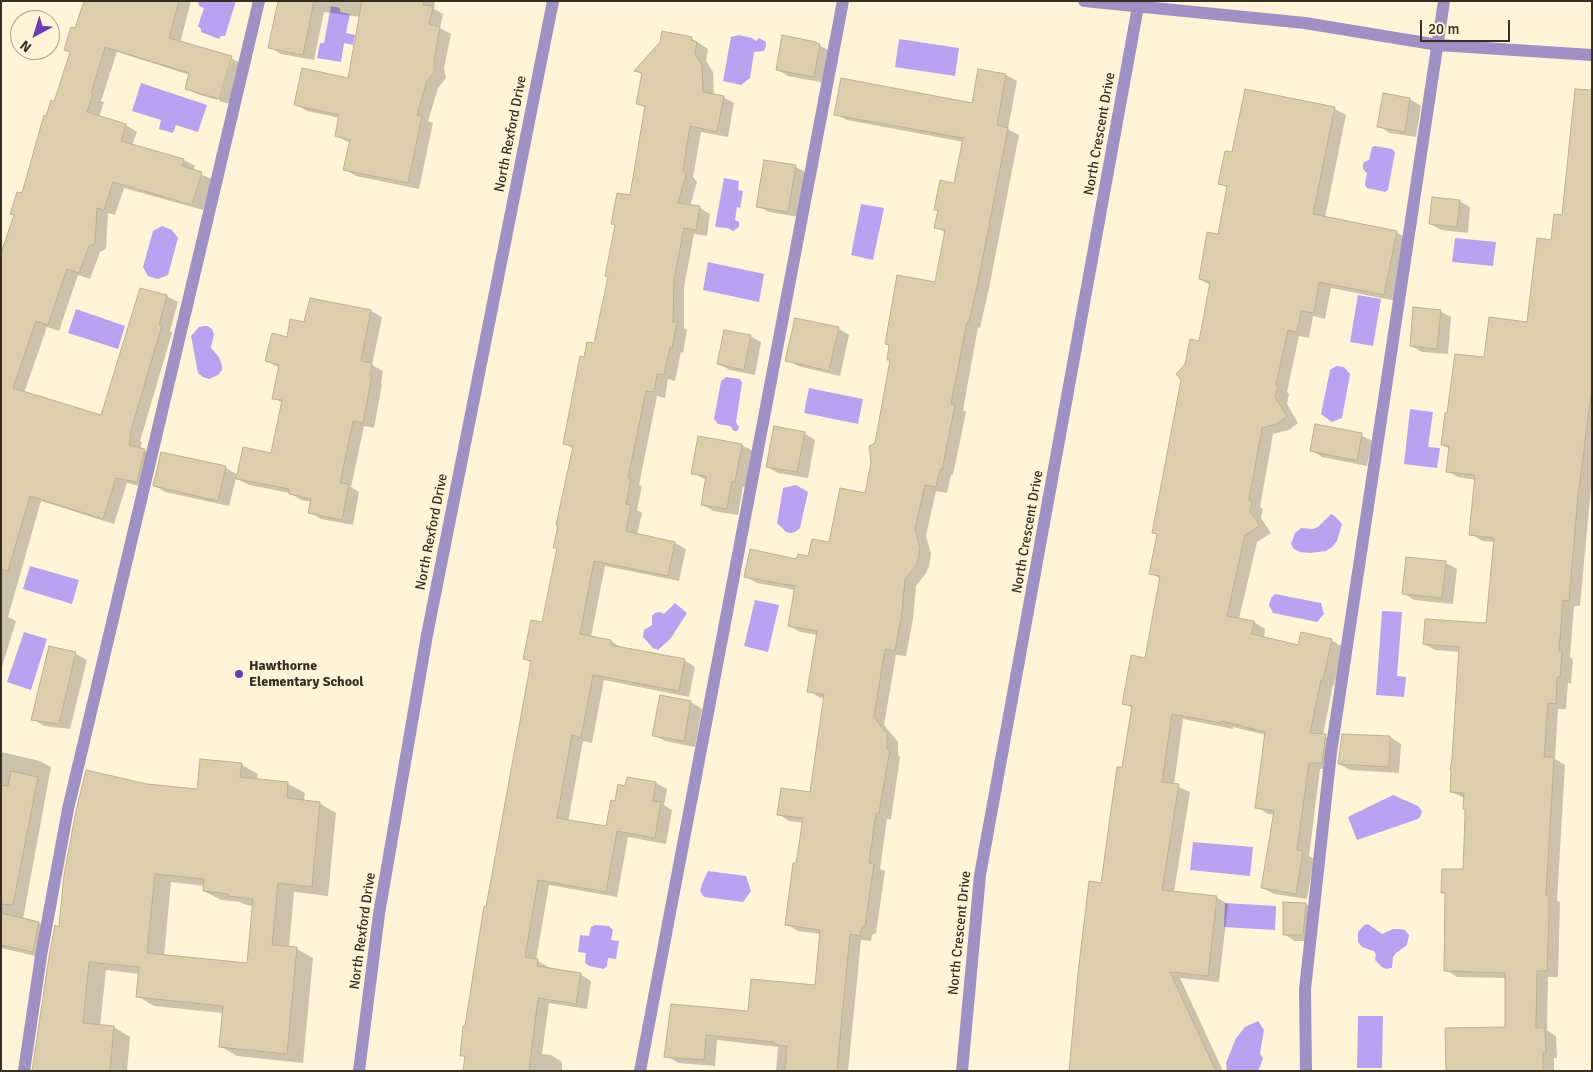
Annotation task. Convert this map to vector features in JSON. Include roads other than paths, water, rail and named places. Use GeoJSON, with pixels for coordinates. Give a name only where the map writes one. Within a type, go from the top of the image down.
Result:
{"type":"FeatureCollection","features":[{"type":"Feature","properties":{"kind":"street"},"geometry":{"type":"LineString","coordinates":[[24,1071],[41,956],[68,809],[259,1]]}},
{"type":"Feature","properties":{"kind":"street","name":"North Rexford Drive"},"geometry":{"type":"LineString","coordinates":[[359,1071],[380,914],[427,635],[552,1]]}},
{"type":"Feature","properties":{"kind":"street"},"geometry":{"type":"LineString","coordinates":[[640,1071],[843,1]]}},
{"type":"Feature","properties":{"kind":"street"},"geometry":{"type":"LineString","coordinates":[[1084,1],[1139,4],[1306,23],[1438,45],[1592,55]]}},
{"type":"Feature","properties":{"kind":"street"},"geometry":{"type":"LineString","coordinates":[[1306,1071],[1305,989],[1331,752],[1444,1]]}},
{"type":"Feature","properties":{"kind":"street","name":"North Crescent Drive"},"geometry":{"type":"LineString","coordinates":[[962,1071],[980,875],[1139,4]]}},
{"type":"Feature","properties":{"kind":"place","name":"Hawthorne Elementary School"},"geometry":{"type":"Point","coordinates":[239,674]}}]}
